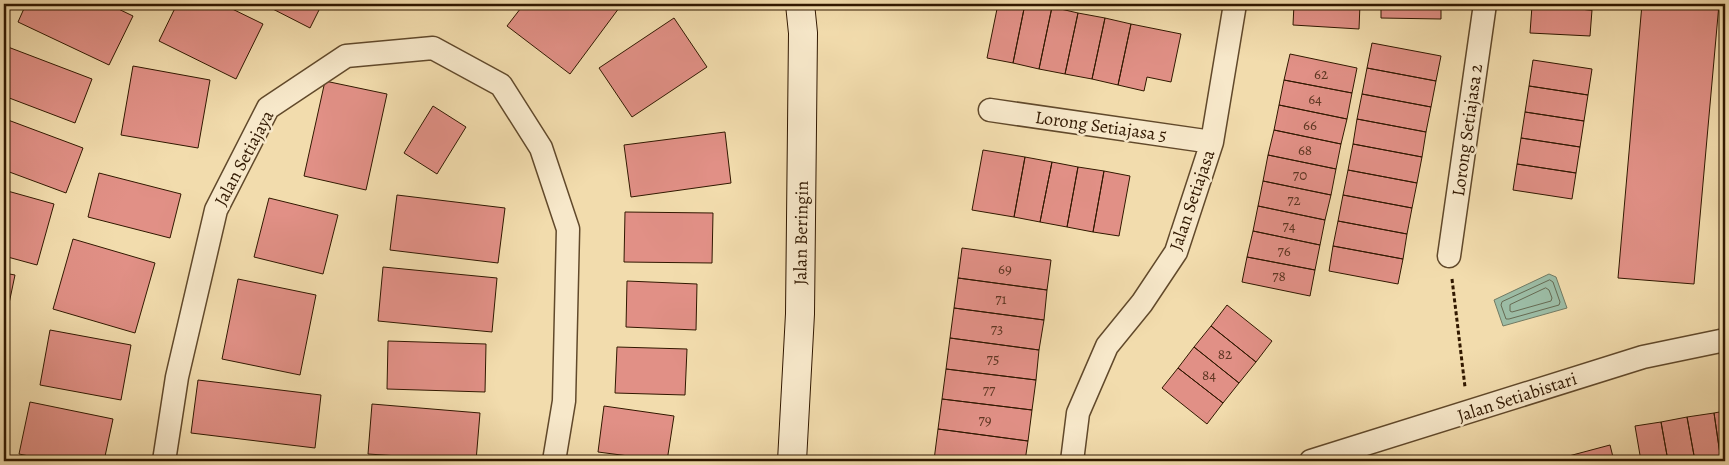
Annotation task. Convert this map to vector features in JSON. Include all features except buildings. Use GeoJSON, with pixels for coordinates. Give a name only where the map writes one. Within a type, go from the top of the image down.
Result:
{"type":"FeatureCollection","features":[{"type":"Feature","properties":{"kind":"street","name":"Jalan Beringin"},"geometry":{"type":"LineString","coordinates":[[792,461],[800,314],[803,33],[800,4]]}},
{"type":"Feature","properties":{"kind":"street","name":"Jalan Setiajasa"},"geometry":{"type":"LineString","coordinates":[[1072,461],[1078,413],[1107,346],[1142,303],[1176,252],[1212,142],[1235,4]]}},
{"type":"Feature","properties":{"kind":"street","name":"Lorong Setiajasa 2"},"geometry":{"type":"LineString","coordinates":[[1449,256],[1485,4]]}},
{"type":"Feature","properties":{"kind":"street","name":"Jalan Setiajaya"},"geometry":{"type":"LineString","coordinates":[[164,461],[177,377],[216,210],[268,108],[346,56],[432,48],[501,85],[541,148],[568,229],[564,401],[554,461]]}},
{"type":"Feature","properties":{"kind":"street","name":"Lorong Setiajasa 5"},"geometry":{"type":"LineString","coordinates":[[990,110],[1212,142]]}},
{"type":"Feature","properties":{"kind":"street","name":"Jalan Setiabistari"},"geometry":{"type":"LineString","coordinates":[[1311,461],[1643,357],[1725,340]]}},
{"type":"Feature","properties":{"kind":"path"},"geometry":{"type":"LineString","coordinates":[[1449,256],[1468,413]]}},
{"type":"Feature","properties":{"kind":"water"},"geometry":{"type":"Polygon","coordinates":[[[1549,274],[1556,277],[1567,308],[1503,326],[1494,300],[1549,274]]]}}]}
